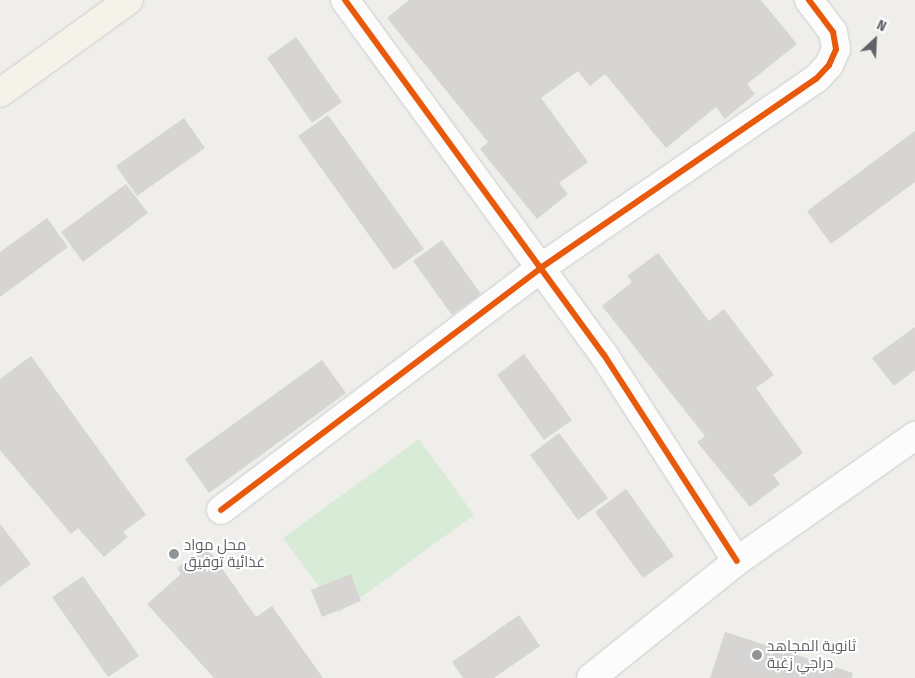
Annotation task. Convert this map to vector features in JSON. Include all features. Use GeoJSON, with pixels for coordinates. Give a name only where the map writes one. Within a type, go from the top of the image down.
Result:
{"type":"FeatureCollection","features":[{"type":"Feature","properties":{"kind":"main road"},"geometry":{"type":"LineString","coordinates":[[0,93],[129,0]]}},
{"type":"Feature","properties":{"kind":"street"},"geometry":{"type":"LineString","coordinates":[[344,0],[542,267],[604,355],[737,561]]}},
{"type":"Feature","properties":{"kind":"street"},"geometry":{"type":"LineString","coordinates":[[221,510],[542,267],[816,79],[829,65],[836,50],[833,32],[809,0]]}},
{"type":"Feature","properties":{"kind":"street"},"geometry":{"type":"LineString","coordinates":[[591,678],[737,561],[915,436]]}},
{"type":"Feature","properties":{"kind":"green space"},"geometry":{"type":"Polygon","coordinates":[[[419,439],[474,515],[339,613],[283,538],[419,439]]]}},
{"type":"Feature","properties":{"kind":"building"},"geometry":{"type":"Polygon","coordinates":[[[409,0],[761,0],[797,44],[747,84],[755,94],[725,119],[716,107],[666,148],[605,74],[590,86],[578,71],[541,98],[588,162],[559,183],[568,194],[537,219],[480,149],[488,142],[387,18],[409,0]]]}},
{"type":"Feature","properties":{"kind":"building"},"geometry":{"type":"Polygon","coordinates":[[[296,37],[342,102],[312,123],[267,58],[296,37]]]}},
{"type":"Feature","properties":{"kind":"building"},"geometry":{"type":"Polygon","coordinates":[[[328,115],[424,249],[394,270],[298,136],[328,115]]]}},
{"type":"Feature","properties":{"kind":"building"},"geometry":{"type":"Polygon","coordinates":[[[184,118],[205,148],[137,196],[116,166],[184,118]]]}},
{"type":"Feature","properties":{"kind":"building"},"geometry":{"type":"Polygon","coordinates":[[[915,131],[915,182],[831,244],[807,211],[915,131]]]}},
{"type":"Feature","properties":{"kind":"building"},"geometry":{"type":"Polygon","coordinates":[[[126,184],[148,213],[83,262],[61,232],[126,184]]]}},
{"type":"Feature","properties":{"kind":"building"},"geometry":{"type":"Polygon","coordinates":[[[47,218],[68,247],[0,297],[0,252],[47,218]]]}},
{"type":"Feature","properties":{"kind":"building"},"geometry":{"type":"Polygon","coordinates":[[[442,240],[481,294],[452,315],[413,261],[442,240]]]}},
{"type":"Feature","properties":{"kind":"building"},"geometry":{"type":"Polygon","coordinates":[[[658,253],[709,321],[724,309],[774,375],[756,388],[803,453],[773,475],[780,484],[750,507],[697,442],[705,436],[602,306],[632,282],[627,276],[658,253]]]}},
{"type":"Feature","properties":{"kind":"building"},"geometry":{"type":"Polygon","coordinates":[[[915,327],[915,370],[894,386],[872,358],[915,327]]]}},
{"type":"Feature","properties":{"kind":"building"},"geometry":{"type":"Polygon","coordinates":[[[524,354],[572,420],[544,440],[497,375],[524,354]]]}},
{"type":"Feature","properties":{"kind":"building"},"geometry":{"type":"Polygon","coordinates":[[[31,356],[146,515],[123,532],[128,537],[104,557],[78,528],[71,534],[0,450],[0,379],[31,356]]]}},
{"type":"Feature","properties":{"kind":"building"},"geometry":{"type":"Polygon","coordinates":[[[322,360],[346,393],[209,493],[185,459],[322,360]]]}},
{"type":"Feature","properties":{"kind":"building"},"geometry":{"type":"Polygon","coordinates":[[[559,433],[608,498],[578,520],[530,455],[559,433]]]}},
{"type":"Feature","properties":{"kind":"building"},"geometry":{"type":"Polygon","coordinates":[[[626,489],[674,556],[643,578],[595,512],[626,489]]]}},
{"type":"Feature","properties":{"kind":"building"},"geometry":{"type":"Polygon","coordinates":[[[0,524],[31,564],[0,587],[0,524]]]}},
{"type":"Feature","properties":{"kind":"building"},"geometry":{"type":"Polygon","coordinates":[[[207,547],[256,617],[272,606],[323,678],[214,678],[147,604],[181,574],[177,568],[207,547]]]}},
{"type":"Feature","properties":{"kind":"building"},"geometry":{"type":"Polygon","coordinates":[[[351,574],[361,601],[322,617],[311,590],[351,574]]]}},
{"type":"Feature","properties":{"kind":"building"},"geometry":{"type":"Polygon","coordinates":[[[83,576],[139,656],[108,677],[52,597],[83,576]]]}},
{"type":"Feature","properties":{"kind":"building"},"geometry":{"type":"Polygon","coordinates":[[[519,615],[540,646],[494,678],[463,678],[452,662],[519,615]]]}},
{"type":"Feature","properties":{"kind":"building","name":"ثانوية المجاهد دراجي زغبة"},"geometry":{"type":"Polygon","coordinates":[[[725,632],[853,673],[852,678],[710,678],[725,632]]]}},
{"type":"Feature","properties":{"kind":"cycle path"},"geometry":{"type":"LineString","coordinates":[[345,0],[604,355],[737,561]]}},
{"type":"Feature","properties":{"kind":"cycle path"},"geometry":{"type":"LineString","coordinates":[[221,510],[542,267],[816,79],[829,65],[836,49],[833,32],[809,0]]}},
{"type":"Feature","properties":{"kind":"place","name":"محل مواد غذائية توفيق"},"geometry":{"type":"Point","coordinates":[174,554]}},
{"type":"Feature","properties":{"kind":"place","name":"ثانوية المجاهد دراجي زغبة"},"geometry":{"type":"Point","coordinates":[757,655]}}]}
